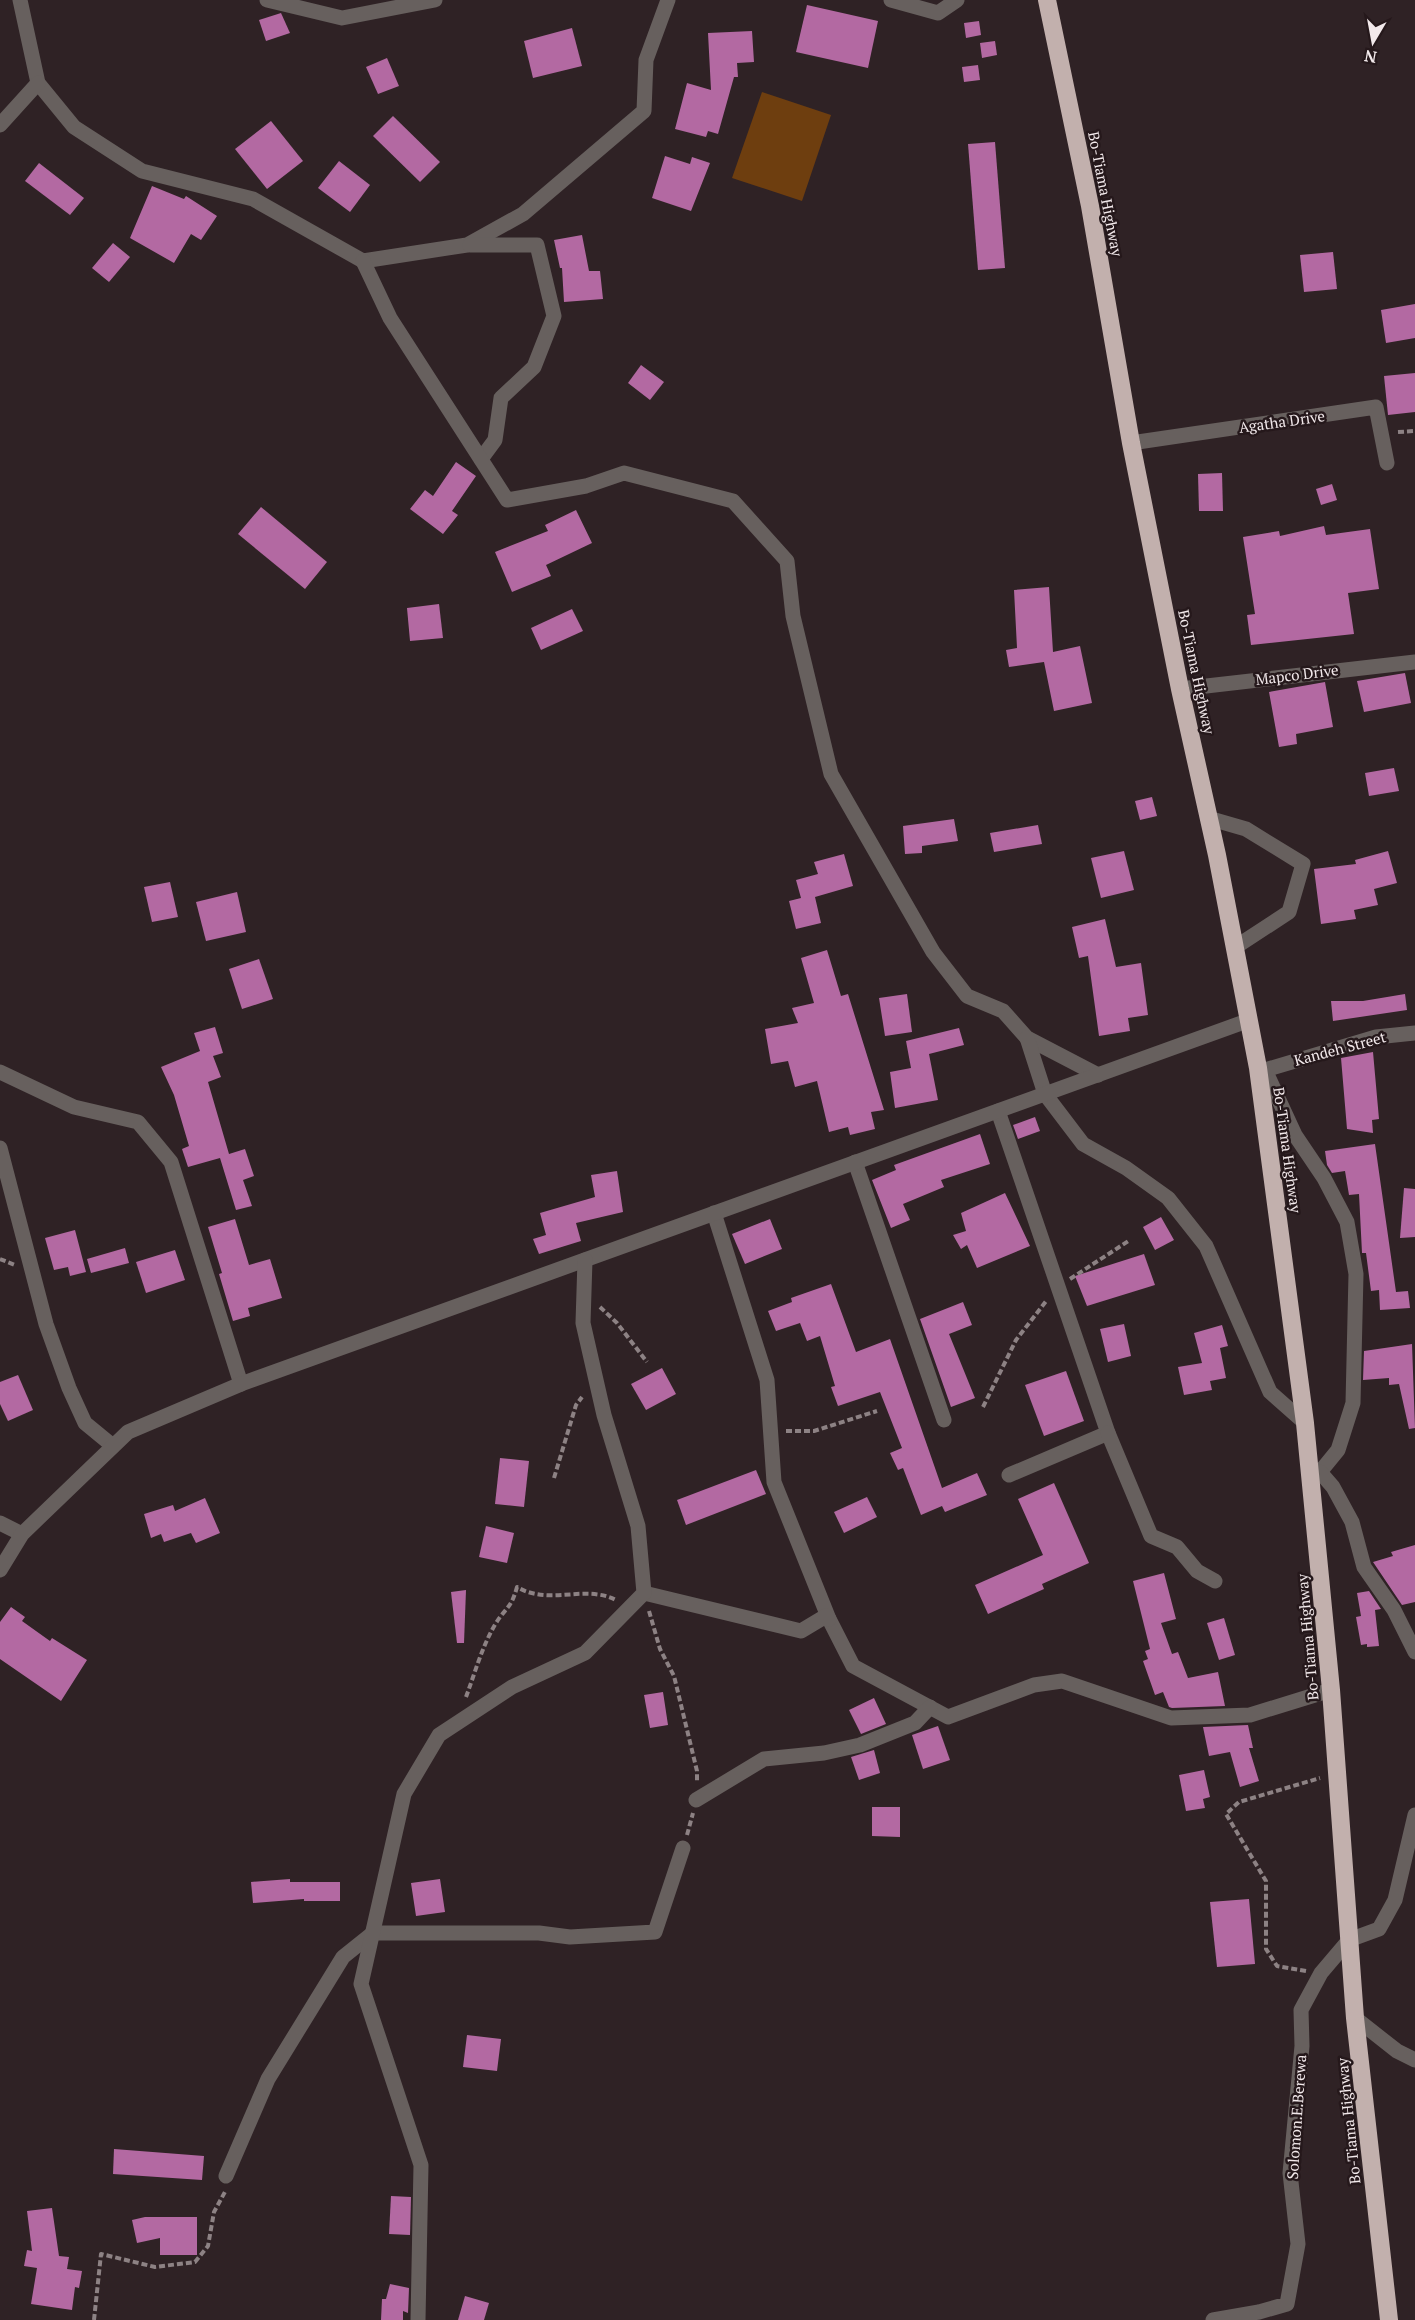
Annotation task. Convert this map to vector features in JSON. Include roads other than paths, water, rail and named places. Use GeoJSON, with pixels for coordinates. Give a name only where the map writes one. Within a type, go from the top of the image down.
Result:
{"type":"FeatureCollection","features":[{"type":"Feature","properties":{"kind":"highway","name":"Bo-Tiama Highway"},"geometry":{"type":"LineString","coordinates":[[1047,0],[1090,206],[1131,443],[1180,688],[1208,818],[1247,1021],[1261,1069],[1305,1423],[1315,1474],[1355,2018],[1389,2320]]}},
{"type":"Feature","properties":{"kind":"street"},"geometry":{"type":"LineString","coordinates":[[20,0],[38,83],[74,127],[142,171],[253,199],[363,261],[390,318],[507,500],[586,486],[624,473],[733,501],[787,561],[793,616],[831,774],[933,952],[967,996],[1003,1011],[1027,1038],[1098,1075]]}},
{"type":"Feature","properties":{"kind":"street"},"geometry":{"type":"LineString","coordinates":[[267,0],[342,18],[435,0]]}},
{"type":"Feature","properties":{"kind":"street"},"geometry":{"type":"LineString","coordinates":[[467,245],[523,214],[644,111],[646,60],[668,0]]}},
{"type":"Feature","properties":{"kind":"street"},"geometry":{"type":"LineString","coordinates":[[891,0],[938,13],[957,0]]}},
{"type":"Feature","properties":{"kind":"street"},"geometry":{"type":"LineString","coordinates":[[0,125],[38,83]]}},
{"type":"Feature","properties":{"kind":"street"},"geometry":{"type":"LineString","coordinates":[[363,261],[467,245],[537,245],[554,316],[534,367],[501,398],[495,440],[481,459]]}},
{"type":"Feature","properties":{"kind":"street","name":"Agatha Drive"},"geometry":{"type":"LineString","coordinates":[[1131,443],[1376,407],[1388,463]]}},
{"type":"Feature","properties":{"kind":"street","name":"Mapco Drive"},"geometry":{"type":"LineString","coordinates":[[1180,688],[1415,662]]}},
{"type":"Feature","properties":{"kind":"street"},"geometry":{"type":"LineString","coordinates":[[1208,818],[1246,828],[1303,864],[1289,912],[1234,948]]}},
{"type":"Feature","properties":{"kind":"street"},"geometry":{"type":"LineString","coordinates":[[0,1570],[22,1534],[128,1432],[241,1384],[1247,1021]]}},
{"type":"Feature","properties":{"kind":"street","name":"Kandeh Street"},"geometry":{"type":"LineString","coordinates":[[1261,1069],[1376,1036],[1415,1034]]}},
{"type":"Feature","properties":{"kind":"street"},"geometry":{"type":"LineString","coordinates":[[1027,1038],[1045,1094],[1083,1144],[1126,1168],[1168,1198],[1206,1246],[1269,1392],[1305,1423]]}},
{"type":"Feature","properties":{"kind":"street"},"geometry":{"type":"LineString","coordinates":[[1261,1069],[1295,1135],[1324,1178],[1347,1222],[1356,1274],[1353,1403],[1338,1450],[1315,1474],[1333,1487],[1352,1522],[1364,1567],[1394,1610],[1415,1652]]}},
{"type":"Feature","properties":{"kind":"street"},"geometry":{"type":"LineString","coordinates":[[0,1072],[74,1107],[138,1122],[171,1162],[241,1384]]}},
{"type":"Feature","properties":{"kind":"street"},"geometry":{"type":"LineString","coordinates":[[998,1111],[1108,1433],[1151,1536],[1177,1547],[1197,1571],[1215,1581]]}},
{"type":"Feature","properties":{"kind":"street"},"geometry":{"type":"LineString","coordinates":[[0,1148],[46,1324],[69,1388],[85,1423],[113,1446]]}},
{"type":"Feature","properties":{"kind":"street"},"geometry":{"type":"LineString","coordinates":[[855,1162],[944,1420]]}},
{"type":"Feature","properties":{"kind":"street"},"geometry":{"type":"LineString","coordinates":[[714,1213],[767,1380],[774,1482],[829,1619],[853,1666],[948,1717],[1034,1685],[1062,1681],[1171,1718],[1250,1715],[1331,1690]]}},
{"type":"Feature","properties":{"kind":"street"},"geometry":{"type":"LineString","coordinates":[[585,1260],[583,1323],[596,1380],[638,1527],[644,1593]]}},
{"type":"Feature","properties":{"kind":"street"},"geometry":{"type":"LineString","coordinates":[[1009,1475],[1108,1433]]}},
{"type":"Feature","properties":{"kind":"street"},"geometry":{"type":"LineString","coordinates":[[0,1523],[22,1534]]}},
{"type":"Feature","properties":{"kind":"street"},"geometry":{"type":"LineString","coordinates":[[644,1593],[748,1621],[801,1631],[826,1616],[829,1619]]}},
{"type":"Feature","properties":{"kind":"street"},"geometry":{"type":"LineString","coordinates":[[418,2320],[421,2165],[361,1984],[404,1794],[439,1735],[512,1687],[585,1653],[644,1593]]}},
{"type":"Feature","properties":{"kind":"street"},"geometry":{"type":"LineString","coordinates":[[696,1800],[764,1759],[824,1753],[860,1745],[915,1723],[930,1707]]}},
{"type":"Feature","properties":{"kind":"street"},"geometry":{"type":"LineString","coordinates":[[1349,1940],[1379,1929],[1395,1900],[1415,1815]]}},
{"type":"Feature","properties":{"kind":"street"},"geometry":{"type":"LineString","coordinates":[[226,2176],[268,2079],[343,1957],[373,1933],[539,1933],[570,1937],[656,1932],[683,1848]]}},
{"type":"Feature","properties":{"kind":"street","name":"Solomon.E.Berewa"},"geometry":{"type":"LineString","coordinates":[[1213,2320],[1259,2312],[1287,2304],[1298,2244],[1290,2173],[1302,2046],[1301,2010],[1321,1973],[1349,1940]]}},
{"type":"Feature","properties":{"kind":"street"},"geometry":{"type":"LineString","coordinates":[[1355,2018],[1397,2051],[1415,2060]]}}]}
